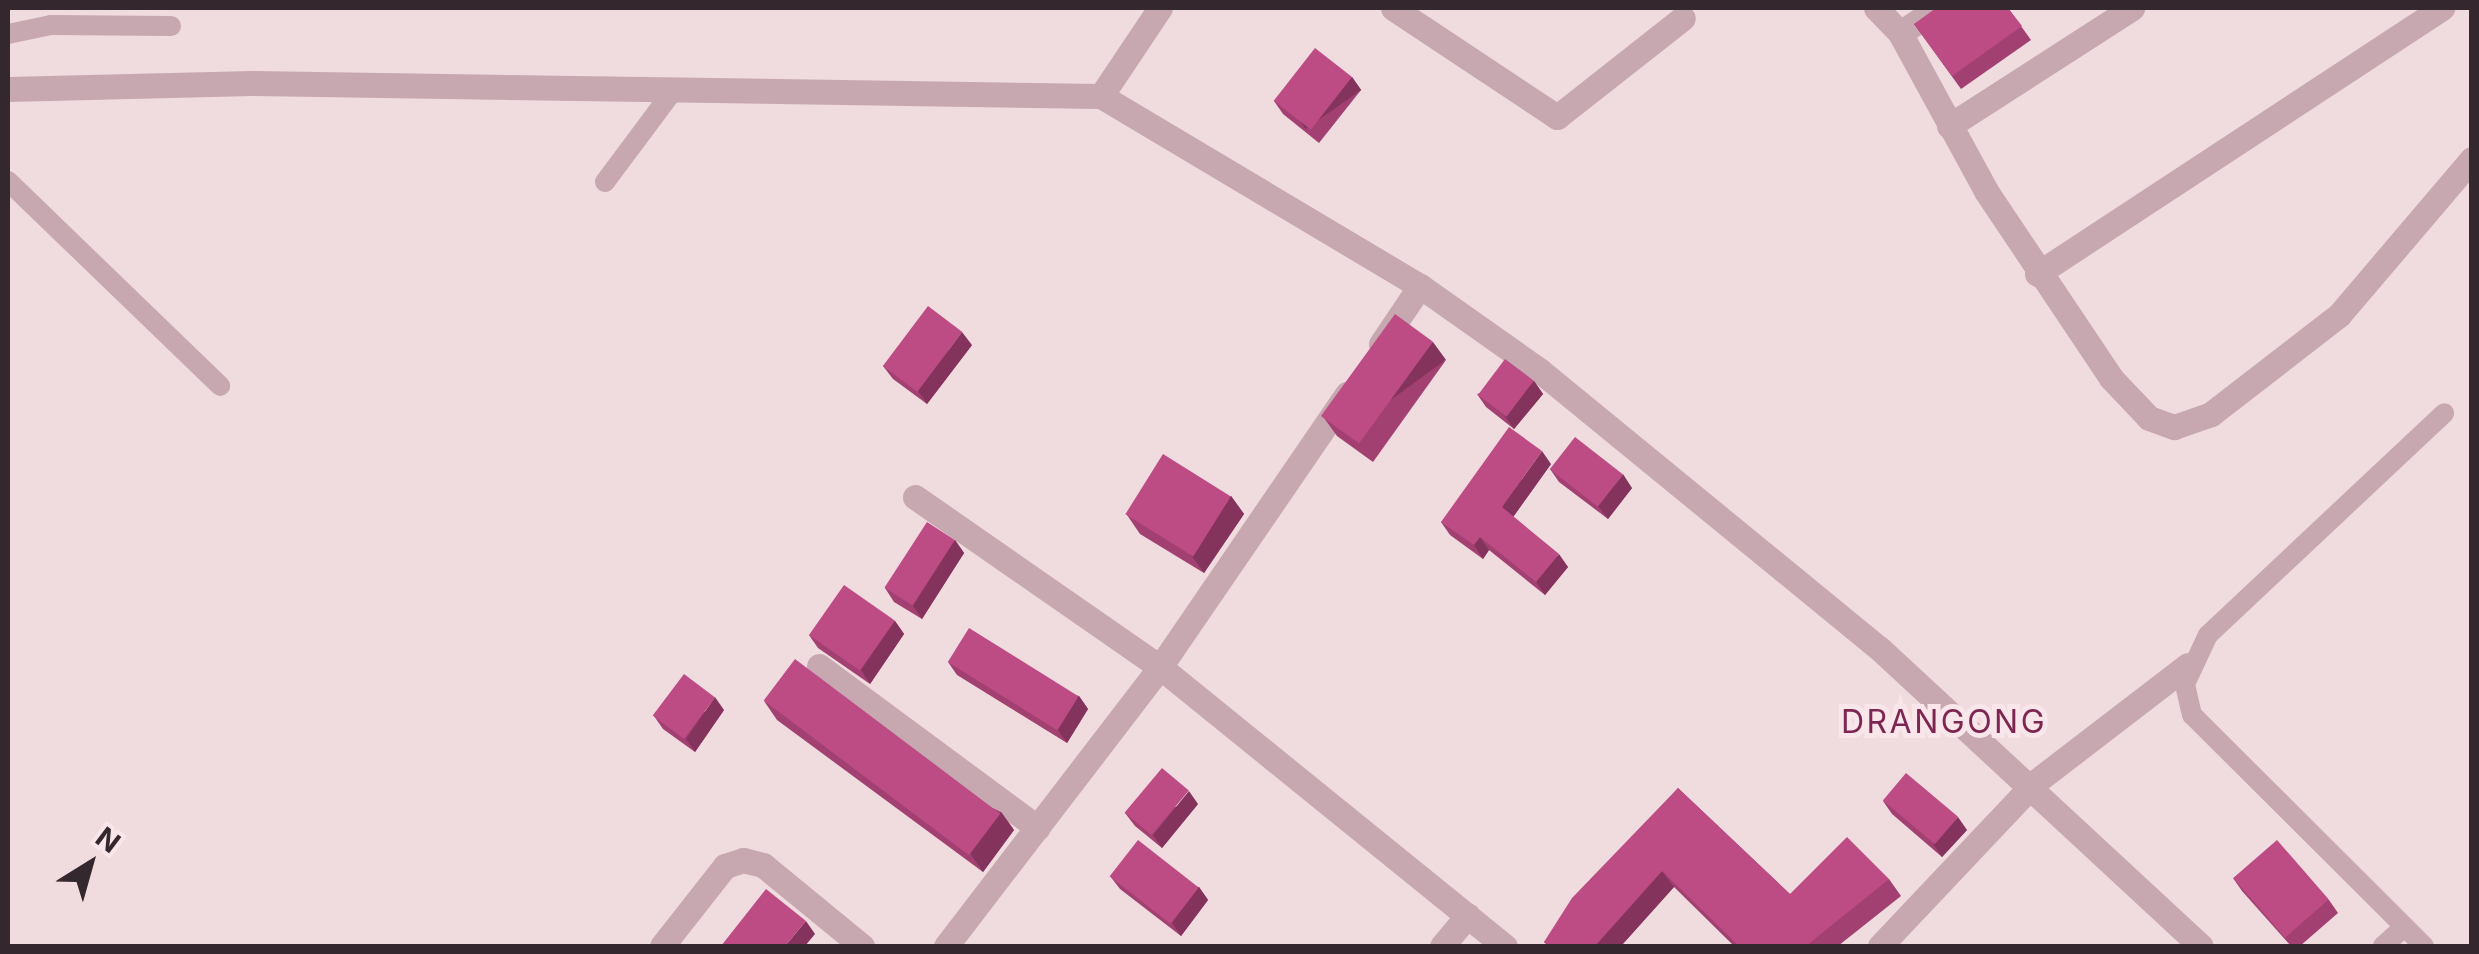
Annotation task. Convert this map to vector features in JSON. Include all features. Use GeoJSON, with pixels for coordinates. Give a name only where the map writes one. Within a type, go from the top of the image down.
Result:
{"type":"FeatureCollection","features":[{"type":"Feature","properties":{"kind":"street"},"geometry":{"type":"LineString","coordinates":[[1101,96],[1158,8]]}},
{"type":"Feature","properties":{"kind":"street"},"geometry":{"type":"LineString","coordinates":[[1393,8],[1557,116],[1681,11]]}},
{"type":"Feature","properties":{"kind":"street"},"geometry":{"type":"LineString","coordinates":[[1876,8],[1900,33],[1949,126],[2038,274],[2130,400],[2150,418],[2190,424],[2340,316],[2472,159]]}},
{"type":"Feature","properties":{"kind":"street"},"geometry":{"type":"LineString","coordinates":[[1900,33],[1938,8]]}},
{"type":"Feature","properties":{"kind":"street"},"geometry":{"type":"LineString","coordinates":[[1949,126],[2132,8]]}},
{"type":"Feature","properties":{"kind":"street"},"geometry":{"type":"LineString","coordinates":[[2038,274],[2442,8]]}},
{"type":"Feature","properties":{"kind":"street"},"geometry":{"type":"LineString","coordinates":[[8,89],[252,83],[1101,96],[1420,286],[1539,370],[2034,783],[2189,942]]}},
{"type":"Feature","properties":{"kind":"street"},"geometry":{"type":"LineString","coordinates":[[946,946],[1160,667],[1420,286]]}},
{"type":"Feature","properties":{"kind":"street"},"geometry":{"type":"LineString","coordinates":[[915,497],[1160,667],[1506,946]]}},
{"type":"Feature","properties":{"kind":"street"},"geometry":{"type":"LineString","coordinates":[[819,666],[1038,828]]}},
{"type":"Feature","properties":{"kind":"street"},"geometry":{"type":"LineString","coordinates":[[1880,946],[2034,783],[2188,666]]}},
{"type":"Feature","properties":{"kind":"street"},"geometry":{"type":"LineString","coordinates":[[662,946],[725,866],[743,860],[763,866],[862,946]]}},
{"type":"Feature","properties":{"kind":"street"},"geometry":{"type":"LineString","coordinates":[[1442,946],[1468,916]]}},
{"type":"Feature","properties":{"kind":"lane"},"geometry":{"type":"LineString","coordinates":[[8,34],[52,25],[172,26]]}},
{"type":"Feature","properties":{"kind":"lane"},"geometry":{"type":"LineString","coordinates":[[605,182],[672,92]]}},
{"type":"Feature","properties":{"kind":"lane"},"geometry":{"type":"LineString","coordinates":[[8,181],[220,386]]}},
{"type":"Feature","properties":{"kind":"lane"},"geometry":{"type":"LineString","coordinates":[[2424,946],[2192,715],[2188,666],[2208,634],[2444,412]]}},
{"type":"Feature","properties":{"kind":"lane"},"geometry":{"type":"LineString","coordinates":[[2384,946],[2404,926]]}},
{"type":"Feature","properties":{"kind":"building"},"geometry":{"type":"Polygon","coordinates":[[[1936,8],[2008,8],[2022,26],[1952,76],[1914,24],[1936,8]]]}},
{"type":"Feature","properties":{"kind":"building"},"geometry":{"type":"Polygon","coordinates":[[[1315,48],[1352,77],[1311,130],[1274,101],[1315,48]]]}},
{"type":"Feature","properties":{"kind":"building"},"geometry":{"type":"Polygon","coordinates":[[[928,306],[962,332],[917,392],[883,366],[928,306]]]}},
{"type":"Feature","properties":{"kind":"building"},"geometry":{"type":"Polygon","coordinates":[[[1395,314],[1433,342],[1359,444],[1321,416],[1395,314]]]}},
{"type":"Feature","properties":{"kind":"building"},"geometry":{"type":"Polygon","coordinates":[[[1505,359],[1534,381],[1507,417],[1478,395],[1505,359]]]}},
{"type":"Feature","properties":{"kind":"building"},"geometry":{"type":"Polygon","coordinates":[[[1509,427],[1542,451],[1502,507],[1559,554],[1536,582],[1480,537],[1474,545],[1441,522],[1509,427]]]}},
{"type":"Feature","properties":{"kind":"building"},"geometry":{"type":"Polygon","coordinates":[[[1575,437],[1623,475],[1598,507],[1550,469],[1575,437]]]}},
{"type":"Feature","properties":{"kind":"building"},"geometry":{"type":"Polygon","coordinates":[[[1163,454],[1231,496],[1193,557],[1125,514],[1163,454]]]}},
{"type":"Feature","properties":{"kind":"building"},"geometry":{"type":"Polygon","coordinates":[[[927,522],[955,540],[912,605],[885,587],[927,522]]]}},
{"type":"Feature","properties":{"kind":"building"},"geometry":{"type":"Polygon","coordinates":[[[844,585],[895,621],[860,671],[809,635],[844,585]]]}},
{"type":"Feature","properties":{"kind":"building"},"geometry":{"type":"Polygon","coordinates":[[[969,628],[1078,696],[1057,730],[948,662],[969,628]]]}},
{"type":"Feature","properties":{"kind":"building"},"geometry":{"type":"Polygon","coordinates":[[[795,659],[1000,814],[969,855],[764,701],[795,659]]]}},
{"type":"Feature","properties":{"kind":"building"},"geometry":{"type":"Polygon","coordinates":[[[684,674],[715,697],[684,739],[653,716],[684,674]]]}},
{"type":"Feature","properties":{"kind":"building"},"geometry":{"type":"Polygon","coordinates":[[[1162,768],[1189,790],[1152,835],[1125,812],[1162,768]]]}},
{"type":"Feature","properties":{"kind":"building"},"geometry":{"type":"Polygon","coordinates":[[[1906,773],[1958,817],[1935,844],[1883,801],[1906,773]]]}},
{"type":"Feature","properties":{"kind":"building"},"geometry":{"type":"Polygon","coordinates":[[[1678,788],[1790,894],[1847,837],[1889,879],[1806,946],[1739,946],[1662,871],[1595,946],[1550,946],[1544,942],[1572,898],[1678,788]]]}},
{"type":"Feature","properties":{"kind":"building"},"geometry":{"type":"Polygon","coordinates":[[[1138,840],[1199,887],[1170,924],[1110,876],[1138,840]]]}},
{"type":"Feature","properties":{"kind":"building"},"geometry":{"type":"Polygon","coordinates":[[[2277,840],[2329,900],[2285,938],[2233,878],[2277,840]]]}},
{"type":"Feature","properties":{"kind":"building"},"geometry":{"type":"Polygon","coordinates":[[[766,889],[806,921],[785,946],[721,946],[766,889]]]}},
{"type":"Feature","properties":{"kind":"district","name":"DRANGONG"},"geometry":{"type":"Point","coordinates":[1944,722]}}]}
